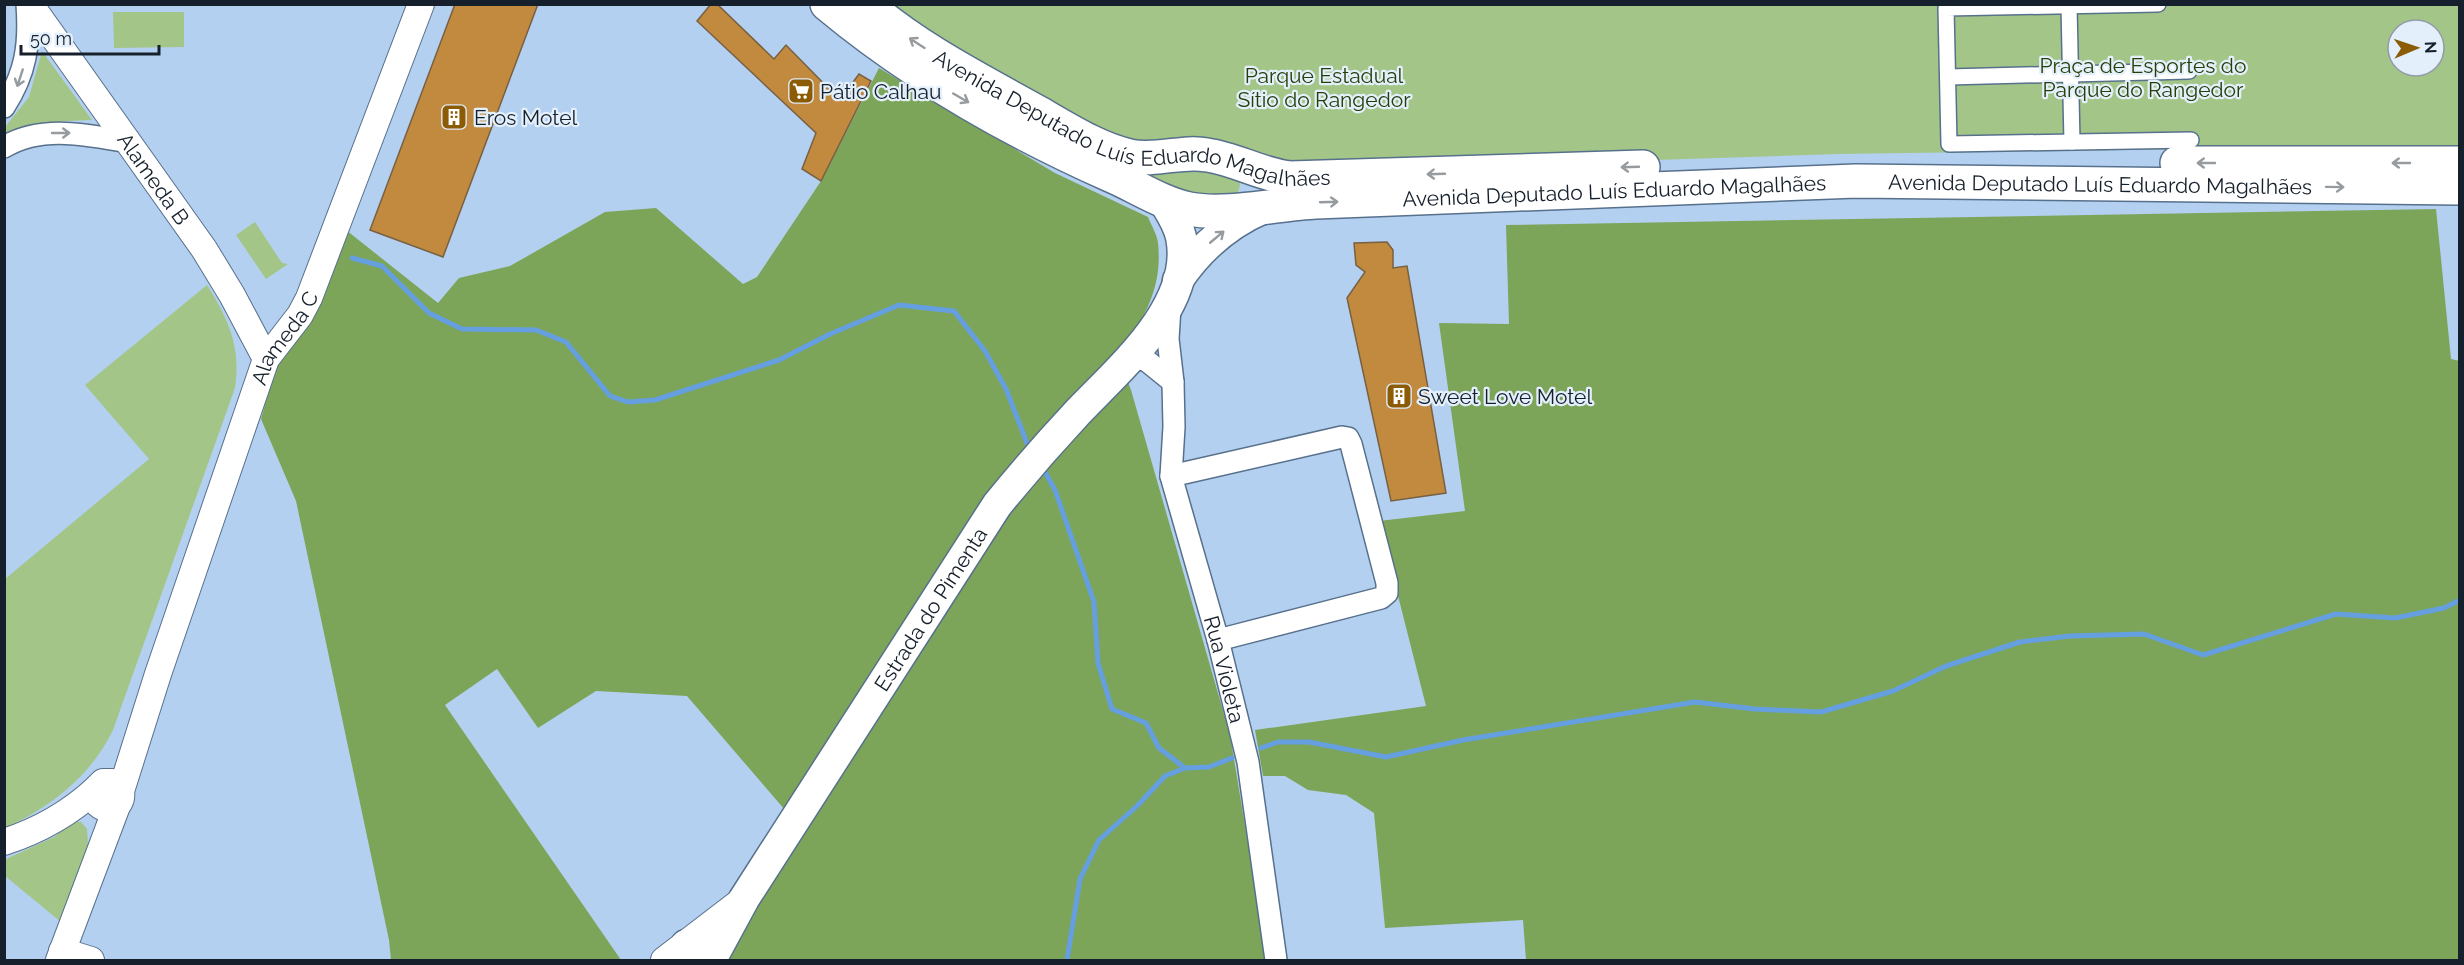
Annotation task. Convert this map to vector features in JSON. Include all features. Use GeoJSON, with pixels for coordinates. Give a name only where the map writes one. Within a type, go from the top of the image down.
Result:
{"type":"FeatureCollection","features":[{"type":"Feature","properties":{"kind":"main road","name":"Avenida Deputado Luís Eduardo Magalhães"},"geometry":{"type":"LineString","coordinates":[[827,4],[878,46],[965,100],[1066,155],[1163,200],[1190,209],[1227,210],[1271,205],[1856,181],[2460,188]]}},
{"type":"Feature","properties":{"kind":"main road","name":"Avenida Deputado Luís Eduardo Magalhães"},"geometry":{"type":"LineString","coordinates":[[866,4],[917,43],[977,79],[1076,134],[1112,150],[1139,158],[1205,154],[1268,174],[1290,178],[1857,160],[2460,163]]}},
{"type":"Feature","properties":{"kind":"main road"},"geometry":{"type":"LineString","coordinates":[[1227,210],[1242,204],[1251,191],[1250,176],[1239,163]]}},
{"type":"Feature","properties":{"kind":"main road","name":"Estrada do Pimenta"},"geometry":{"type":"LineString","coordinates":[[1163,200],[1176,223],[1181,239],[1174,292]]}},
{"type":"Feature","properties":{"kind":"main road","name":"Estrada do Pimenta"},"geometry":{"type":"LineString","coordinates":[[711,960],[744,899],[997,505],[1041,452],[1151,334],[1194,259],[1225,230],[1243,218],[1271,205]]}},
{"type":"Feature","properties":{"kind":"street"},"geometry":{"type":"LineString","coordinates":[[4,108],[18,87],[25,62],[29,33],[28,4]]}},
{"type":"Feature","properties":{"kind":"street","name":"Alameda B"},"geometry":{"type":"LineString","coordinates":[[28,4],[204,249],[232,295],[266,359]]}},
{"type":"Feature","properties":{"kind":"street","name":"Alameda C"},"geometry":{"type":"LineString","coordinates":[[60,956],[92,872],[106,796],[158,674],[266,359],[300,315],[313,289],[421,4]]}},
{"type":"Feature","properties":{"kind":"street"},"geometry":{"type":"LineString","coordinates":[[2158,4],[1947,6],[1949,144],[2191,140]]}},
{"type":"Feature","properties":{"kind":"street"},"geometry":{"type":"LineString","coordinates":[[2069,6],[2072,142]]}},
{"type":"Feature","properties":{"kind":"street"},"geometry":{"type":"LineString","coordinates":[[1948,77],[2188,71]]}},
{"type":"Feature","properties":{"kind":"street"},"geometry":{"type":"LineString","coordinates":[[4,147],[31,137],[51,133],[75,133],[129,142]]}},
{"type":"Feature","properties":{"kind":"street","name":"Rua Violeta"},"geometry":{"type":"LineString","coordinates":[[1174,292],[1168,339],[1173,382],[1174,442],[1171,476],[1218,640],[1248,762],[1276,960]]}},
{"type":"Feature","properties":{"kind":"street"},"geometry":{"type":"LineString","coordinates":[[1132,356],[1147,361],[1173,382]]}},
{"type":"Feature","properties":{"kind":"street"},"geometry":{"type":"LineString","coordinates":[[1171,476],[1342,437],[1348,438],[1351,444],[1387,583],[1387,592],[1380,598],[1218,640]]}},
{"type":"Feature","properties":{"kind":"street"},"geometry":{"type":"LineString","coordinates":[[4,842],[23,836],[64,814],[106,796]]}},
{"type":"Feature","properties":{"kind":"street"},"geometry":{"type":"LineString","coordinates":[[685,955],[744,899]]}},
{"type":"Feature","properties":{"kind":"street"},"geometry":{"type":"LineString","coordinates":[[60,956],[91,960]]}},
{"type":"Feature","properties":{"kind":"green space","name":"Parque Estadual Sítio do Rangedor"},"geometry":{"type":"Polygon","coordinates":[[[879,5],[2459,5],[2459,154],[2191,149],[1838,154],[1291,172],[1111,140],[879,5]]]}},
{"type":"Feature","properties":{"kind":"green space"},"geometry":{"type":"Polygon","coordinates":[[[113,12],[184,12],[184,47],[114,48],[113,12]]]}},
{"type":"Feature","properties":{"kind":"green space"},"geometry":{"type":"Polygon","coordinates":[[[42,51],[92,120],[47,124],[5,137],[5,127],[29,97],[42,51]]]}},
{"type":"Feature","properties":{"kind":"green space"},"geometry":{"type":"Polygon","coordinates":[[[879,68],[1055,173],[1148,217],[1155,233],[1159,260],[1154,289],[1143,317],[1118,356],[1131,390],[1230,735],[1263,935],[1265,960],[716,960],[797,824],[687,696],[596,691],[538,728],[497,669],[445,705],[621,960],[391,960],[389,940],[296,501],[261,419],[278,358],[346,230],[438,303],[459,278],[510,266],[605,212],[656,208],[743,284],[757,277],[821,181],[879,68]]]}},
{"type":"Feature","properties":{"kind":"green space"},"geometry":{"type":"Polygon","coordinates":[[[1098,154],[1238,174],[1240,185],[1238,193],[1234,195],[1202,196],[1143,177],[1098,154]]]}},
{"type":"Feature","properties":{"kind":"green space"},"geometry":{"type":"Polygon","coordinates":[[[2436,209],[2451,359],[2460,361],[2459,960],[1526,960],[1523,920],[1385,928],[1374,813],[1346,795],[1308,790],[1285,776],[1263,776],[1255,730],[1426,706],[1379,521],[1465,511],[1439,323],[1509,324],[1506,225],[2436,209]]]}},
{"type":"Feature","properties":{"kind":"green space"},"geometry":{"type":"Polygon","coordinates":[[[255,222],[282,263],[288,264],[266,279],[236,235],[255,222]]]}},
{"type":"Feature","properties":{"kind":"green space"},"geometry":{"type":"Polygon","coordinates":[[[207,285],[222,310],[232,334],[236,360],[235,388],[113,730],[93,762],[68,788],[54,800],[5,828],[5,579],[149,459],[85,385],[207,285]]]}},
{"type":"Feature","properties":{"kind":"green space"},"geometry":{"type":"Polygon","coordinates":[[[74,821],[81,822],[87,829],[88,844],[61,922],[5,876],[4,860],[54,837],[74,821]]]}},
{"type":"Feature","properties":{"kind":"building","name":"Eros Motel"},"geometry":{"type":"Polygon","coordinates":[[[455,4],[538,4],[443,257],[370,230],[455,4]]]}},
{"type":"Feature","properties":{"kind":"building","name":"Pátio Calhau"},"geometry":{"type":"Polygon","coordinates":[[[711,4],[717,4],[774,59],[786,45],[840,100],[859,74],[871,81],[821,181],[802,169],[816,133],[697,21],[711,4]]]}},
{"type":"Feature","properties":{"kind":"building","name":"Sweet Love Motel"},"geometry":{"type":"Polygon","coordinates":[[[1387,242],[1393,250],[1393,268],[1407,266],[1446,493],[1391,501],[1347,298],[1365,272],[1356,265],[1354,243],[1387,242]]]}},
{"type":"Feature","properties":{"kind":"waterway"},"geometry":{"type":"LineString","coordinates":[[352,258],[382,266],[429,313],[462,329],[536,330],[566,342],[610,396],[628,402],[655,400],[779,360],[830,334],[899,305],[954,311],[985,351],[1006,389],[1027,443]]}},
{"type":"Feature","properties":{"kind":"waterway"},"geometry":{"type":"LineString","coordinates":[[1045,472],[1055,490],[1094,602],[1098,663],[1112,709],[1146,723],[1159,748],[1185,768],[1209,767],[1232,758]]}},
{"type":"Feature","properties":{"kind":"waterway"},"geometry":{"type":"LineString","coordinates":[[1261,748],[1278,742],[1309,742],[1386,757],[1463,740],[1695,702],[1755,709],[1821,712],[1893,691],[1946,666],[2020,642],[2070,636],[2144,634],[2203,655],[2336,614],[2395,618],[2444,608],[2460,600]]}},
{"type":"Feature","properties":{"kind":"waterway"},"geometry":{"type":"LineString","coordinates":[[1067,960],[1080,879],[1099,840],[1137,806],[1165,776],[1185,768]]}},
{"type":"Feature","properties":{"kind":"place","name":"Pátio Calhau"},"geometry":{"type":"Point","coordinates":[801,91]}},
{"type":"Feature","properties":{"kind":"place","name":"Eros Motel"},"geometry":{"type":"Point","coordinates":[454,117]}},
{"type":"Feature","properties":{"kind":"place","name":"Sweet Love Motel"},"geometry":{"type":"Point","coordinates":[1399,396]}},
{"type":"Feature","properties":{"kind":"park label","name":"Praça de Esportes do Parque do Rangedor"},"geometry":{"type":"Point","coordinates":[2143,77]}}]}
